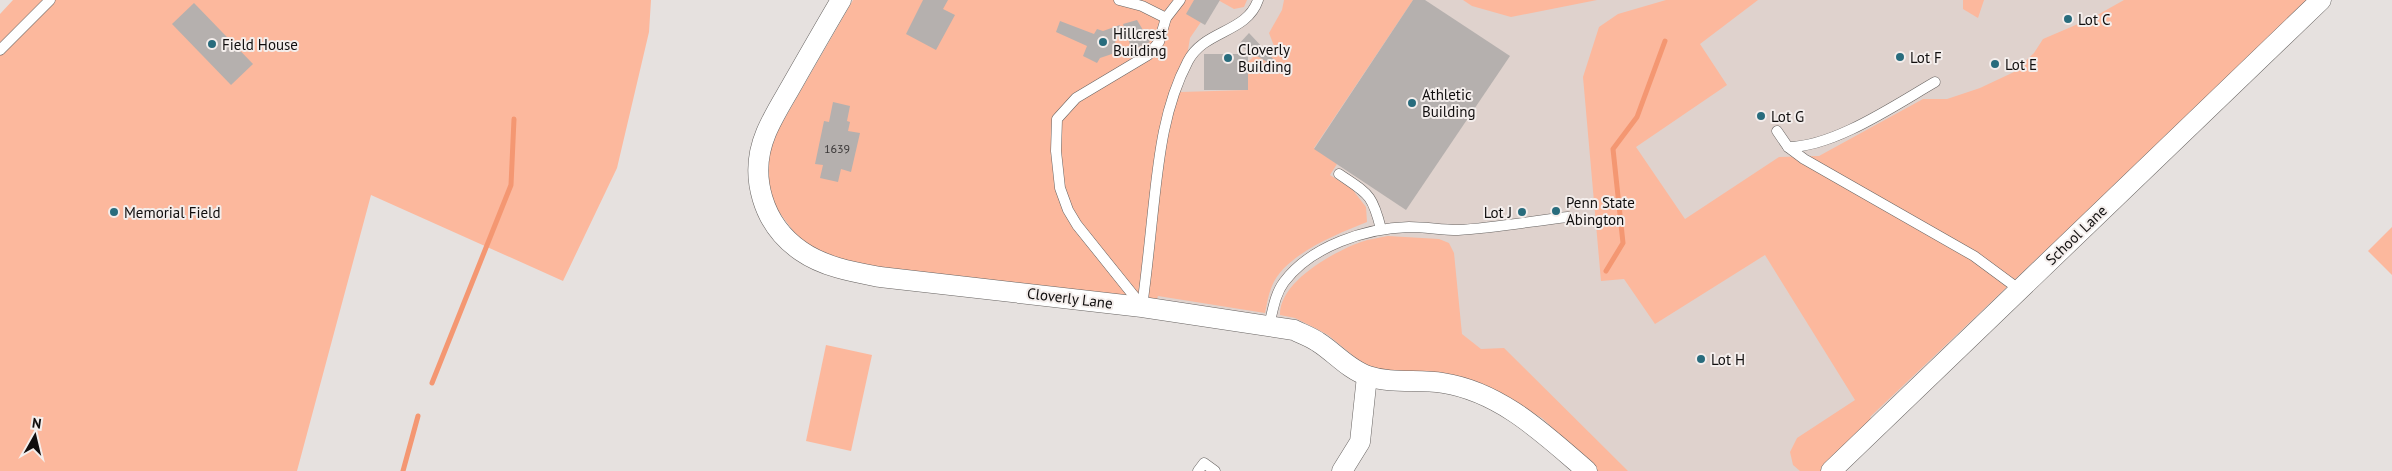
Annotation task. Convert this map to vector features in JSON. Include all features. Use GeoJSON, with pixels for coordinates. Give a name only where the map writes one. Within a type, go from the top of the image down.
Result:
{"type":"FeatureCollection","features":[{"type":"Feature","properties":{"kind":"street","name":"Cloverly Lane"},"geometry":{"type":"LineString","coordinates":[[841,0],[773,120],[766,134],[760,155],[758,177],[760,195],[780,234],[801,252],[826,264],[850,272],[880,277],[1142,307],[1294,330],[1317,341],[1367,376],[1390,381],[1444,383],[1497,401],[1529,421],[1586,471]]}},
{"type":"Feature","properties":{"kind":"street","name":"School Lane"},"geometry":{"type":"LineString","coordinates":[[1832,471],[2321,0]]}},
{"type":"Feature","properties":{"kind":"street"},"geometry":{"type":"LineString","coordinates":[[1342,471],[1360,442],[1367,376]]}},
{"type":"Feature","properties":{"kind":"lane"},"geometry":{"type":"LineString","coordinates":[[0,50],[50,0]]}},
{"type":"Feature","properties":{"kind":"lane"},"geometry":{"type":"LineString","coordinates":[[1119,0],[1142,6],[1166,18]]}},
{"type":"Feature","properties":{"kind":"lane"},"geometry":{"type":"LineString","coordinates":[[1142,307],[1076,225],[1068,210],[1060,188],[1055,133],[1057,119],[1076,98],[1148,56],[1159,42],[1166,18],[1180,0]]}},
{"type":"Feature","properties":{"kind":"lane"},"geometry":{"type":"LineString","coordinates":[[1142,307],[1157,176],[1167,114],[1188,61],[1196,49],[1205,41],[1244,22],[1255,9],[1258,0]]}},
{"type":"Feature","properties":{"kind":"lane"},"geometry":{"type":"LineString","coordinates":[[1788,147],[1806,147],[1838,135],[1935,82]]}},
{"type":"Feature","properties":{"kind":"lane"},"geometry":{"type":"LineString","coordinates":[[1777,131],[1788,147],[1804,160],[1974,256],[2020,290]]}},
{"type":"Feature","properties":{"kind":"lane"},"geometry":{"type":"LineString","coordinates":[[1338,174],[1368,194],[1375,204],[1381,229]]}},
{"type":"Feature","properties":{"kind":"lane"},"geometry":{"type":"LineString","coordinates":[[1269,325],[1276,296],[1283,283],[1295,269],[1321,251],[1353,235],[1381,229],[1409,227],[1458,230],[1568,217]]}},
{"type":"Feature","properties":{"kind":"lane"},"geometry":{"type":"LineString","coordinates":[[1198,471],[1204,463],[1215,471]]}},
{"type":"Feature","properties":{"kind":"shaded area"},"geometry":{"type":"Polygon","coordinates":[[[13,0],[651,0],[649,32],[617,168],[563,281],[371,195],[297,471],[0,471],[0,14],[13,0]]]}},
{"type":"Feature","properties":{"kind":"shaded area"},"geometry":{"type":"Polygon","coordinates":[[[853,0],[1216,0],[1190,38],[1181,92],[1248,90],[1248,62],[1263,47],[1274,46],[1269,33],[1282,10],[1284,0],[1413,0],[1314,148],[1337,164],[1330,175],[1352,189],[1366,207],[1367,222],[1327,239],[1299,255],[1278,275],[1272,286],[1265,313],[1158,296],[1157,299],[874,268],[831,258],[799,239],[776,208],[767,185],[768,157],[778,130],[853,0]]]}},
{"type":"Feature","properties":{"kind":"shaded area","name":"Penn State Abington"},"geometry":{"type":"Polygon","coordinates":[[[1048,0],[2321,0],[1831,471],[1587,471],[1497,401],[1390,381],[1317,341],[1142,307],[1048,0]]]}},
{"type":"Feature","properties":{"kind":"shaded area"},"geometry":{"type":"Polygon","coordinates":[[[1218,0],[1247,0],[1244,7],[1234,9],[1218,0]]]}},
{"type":"Feature","properties":{"kind":"shaded area"},"geometry":{"type":"Polygon","coordinates":[[[1463,0],[1597,0],[1511,17],[1472,6],[1463,0]]]}},
{"type":"Feature","properties":{"kind":"shaded area"},"geometry":{"type":"Polygon","coordinates":[[[1666,0],[1758,0],[1700,44],[1727,85],[1636,147],[1685,219],[1779,157],[1819,156],[1923,99],[1947,99],[1980,88],[2014,72],[2034,53],[2043,39],[2092,18],[2124,0],[2309,0],[1870,417],[1875,423],[1827,471],[1800,471],[1793,465],[1790,452],[1797,438],[1855,400],[1765,255],[1655,324],[1624,279],[1601,281],[1583,77],[1599,27],[1618,14],[1666,0]]]}},
{"type":"Feature","properties":{"kind":"shaded area"},"geometry":{"type":"Polygon","coordinates":[[[1963,0],[1984,0],[1978,18],[1963,9],[1963,0]]]}},
{"type":"Feature","properties":{"kind":"shaded area"},"geometry":{"type":"Polygon","coordinates":[[[2392,227],[2392,275],[2368,251],[2392,227]]]}},
{"type":"Feature","properties":{"kind":"shaded area"},"geometry":{"type":"Polygon","coordinates":[[[1388,236],[1439,239],[1449,243],[1454,253],[1462,334],[1481,349],[1504,348],[1628,471],[1598,471],[1542,418],[1489,389],[1449,374],[1378,370],[1362,363],[1328,335],[1295,318],[1280,315],[1282,303],[1288,291],[1310,270],[1349,247],[1364,241],[1388,236]]]}},
{"type":"Feature","properties":{"kind":"shaded area"},"geometry":{"type":"Polygon","coordinates":[[[826,345],[872,355],[851,451],[806,441],[826,345]]]}},
{"type":"Feature","properties":{"kind":"building"},"geometry":{"type":"Polygon","coordinates":[[[923,0],[948,0],[943,9],[955,15],[936,50],[906,34],[923,0]]]}},
{"type":"Feature","properties":{"kind":"building"},"geometry":{"type":"Polygon","coordinates":[[[1194,0],[1220,0],[1205,25],[1186,14],[1194,0]]]}},
{"type":"Feature","properties":{"kind":"building","name":"Athletic Building"},"geometry":{"type":"Polygon","coordinates":[[[1413,0],[1425,0],[1510,56],[1406,210],[1314,149],[1413,0]]]}},
{"type":"Feature","properties":{"kind":"building","name":"Field House"},"geometry":{"type":"Polygon","coordinates":[[[194,3],[253,64],[231,85],[172,24],[194,3]]]}},
{"type":"Feature","properties":{"kind":"building"},"geometry":{"type":"Polygon","coordinates":[[[1137,20],[1150,42],[1132,50],[1123,24],[1137,20]]]}},
{"type":"Feature","properties":{"kind":"building","name":"Hillcrest Building"},"geometry":{"type":"Polygon","coordinates":[[[1060,21],[1094,34],[1097,29],[1103,31],[1120,25],[1112,54],[1100,58],[1097,63],[1083,56],[1087,46],[1056,32],[1060,21]]]}},
{"type":"Feature","properties":{"kind":"building"},"geometry":{"type":"Polygon","coordinates":[[[1249,33],[1278,64],[1276,67],[1238,45],[1249,33]]]}},
{"type":"Feature","properties":{"kind":"building","name":"Cloverly Building"},"geometry":{"type":"Polygon","coordinates":[[[1204,54],[1248,54],[1248,90],[1204,90],[1204,54]]]}},
{"type":"Feature","properties":{"kind":"building"},"geometry":{"type":"Polygon","coordinates":[[[833,102],[850,106],[847,121],[850,122],[848,131],[860,133],[851,172],[841,169],[838,182],[820,178],[823,165],[815,164],[824,121],[829,122],[833,102]]]}},
{"type":"Feature","properties":{"kind":"waterway"},"geometry":{"type":"LineString","coordinates":[[1606,271],[1623,243],[1613,149],[1637,117],[1665,41]]}},
{"type":"Feature","properties":{"kind":"waterway"},"geometry":{"type":"LineString","coordinates":[[432,383],[511,185],[514,119]]}},
{"type":"Feature","properties":{"kind":"waterway"},"geometry":{"type":"LineString","coordinates":[[403,471],[418,416]]}},
{"type":"Feature","properties":{"kind":"place","name":"Lot C"},"geometry":{"type":"Point","coordinates":[2068,19]}},
{"type":"Feature","properties":{"kind":"place","name":"Hillcrest Building"},"geometry":{"type":"Point","coordinates":[1103,42]}},
{"type":"Feature","properties":{"kind":"place","name":"Field House"},"geometry":{"type":"Point","coordinates":[212,44]}},
{"type":"Feature","properties":{"kind":"place","name":"Lot F"},"geometry":{"type":"Point","coordinates":[1900,57]}},
{"type":"Feature","properties":{"kind":"place","name":"Cloverly Building"},"geometry":{"type":"Point","coordinates":[1228,58]}},
{"type":"Feature","properties":{"kind":"place","name":"Lot E"},"geometry":{"type":"Point","coordinates":[1995,64]}},
{"type":"Feature","properties":{"kind":"place","name":"Athletic Building"},"geometry":{"type":"Point","coordinates":[1412,103]}},
{"type":"Feature","properties":{"kind":"place","name":"Lot G"},"geometry":{"type":"Point","coordinates":[1761,116]}},
{"type":"Feature","properties":{"kind":"place","name":"Penn State Abington"},"geometry":{"type":"Point","coordinates":[1556,211]}},
{"type":"Feature","properties":{"kind":"place","name":"Memorial Field"},"geometry":{"type":"Point","coordinates":[114,212]}},
{"type":"Feature","properties":{"kind":"place","name":"Lot J"},"geometry":{"type":"Point","coordinates":[1522,212]}},
{"type":"Feature","properties":{"kind":"place","name":"Lot H"},"geometry":{"type":"Point","coordinates":[1701,359]}}]}
